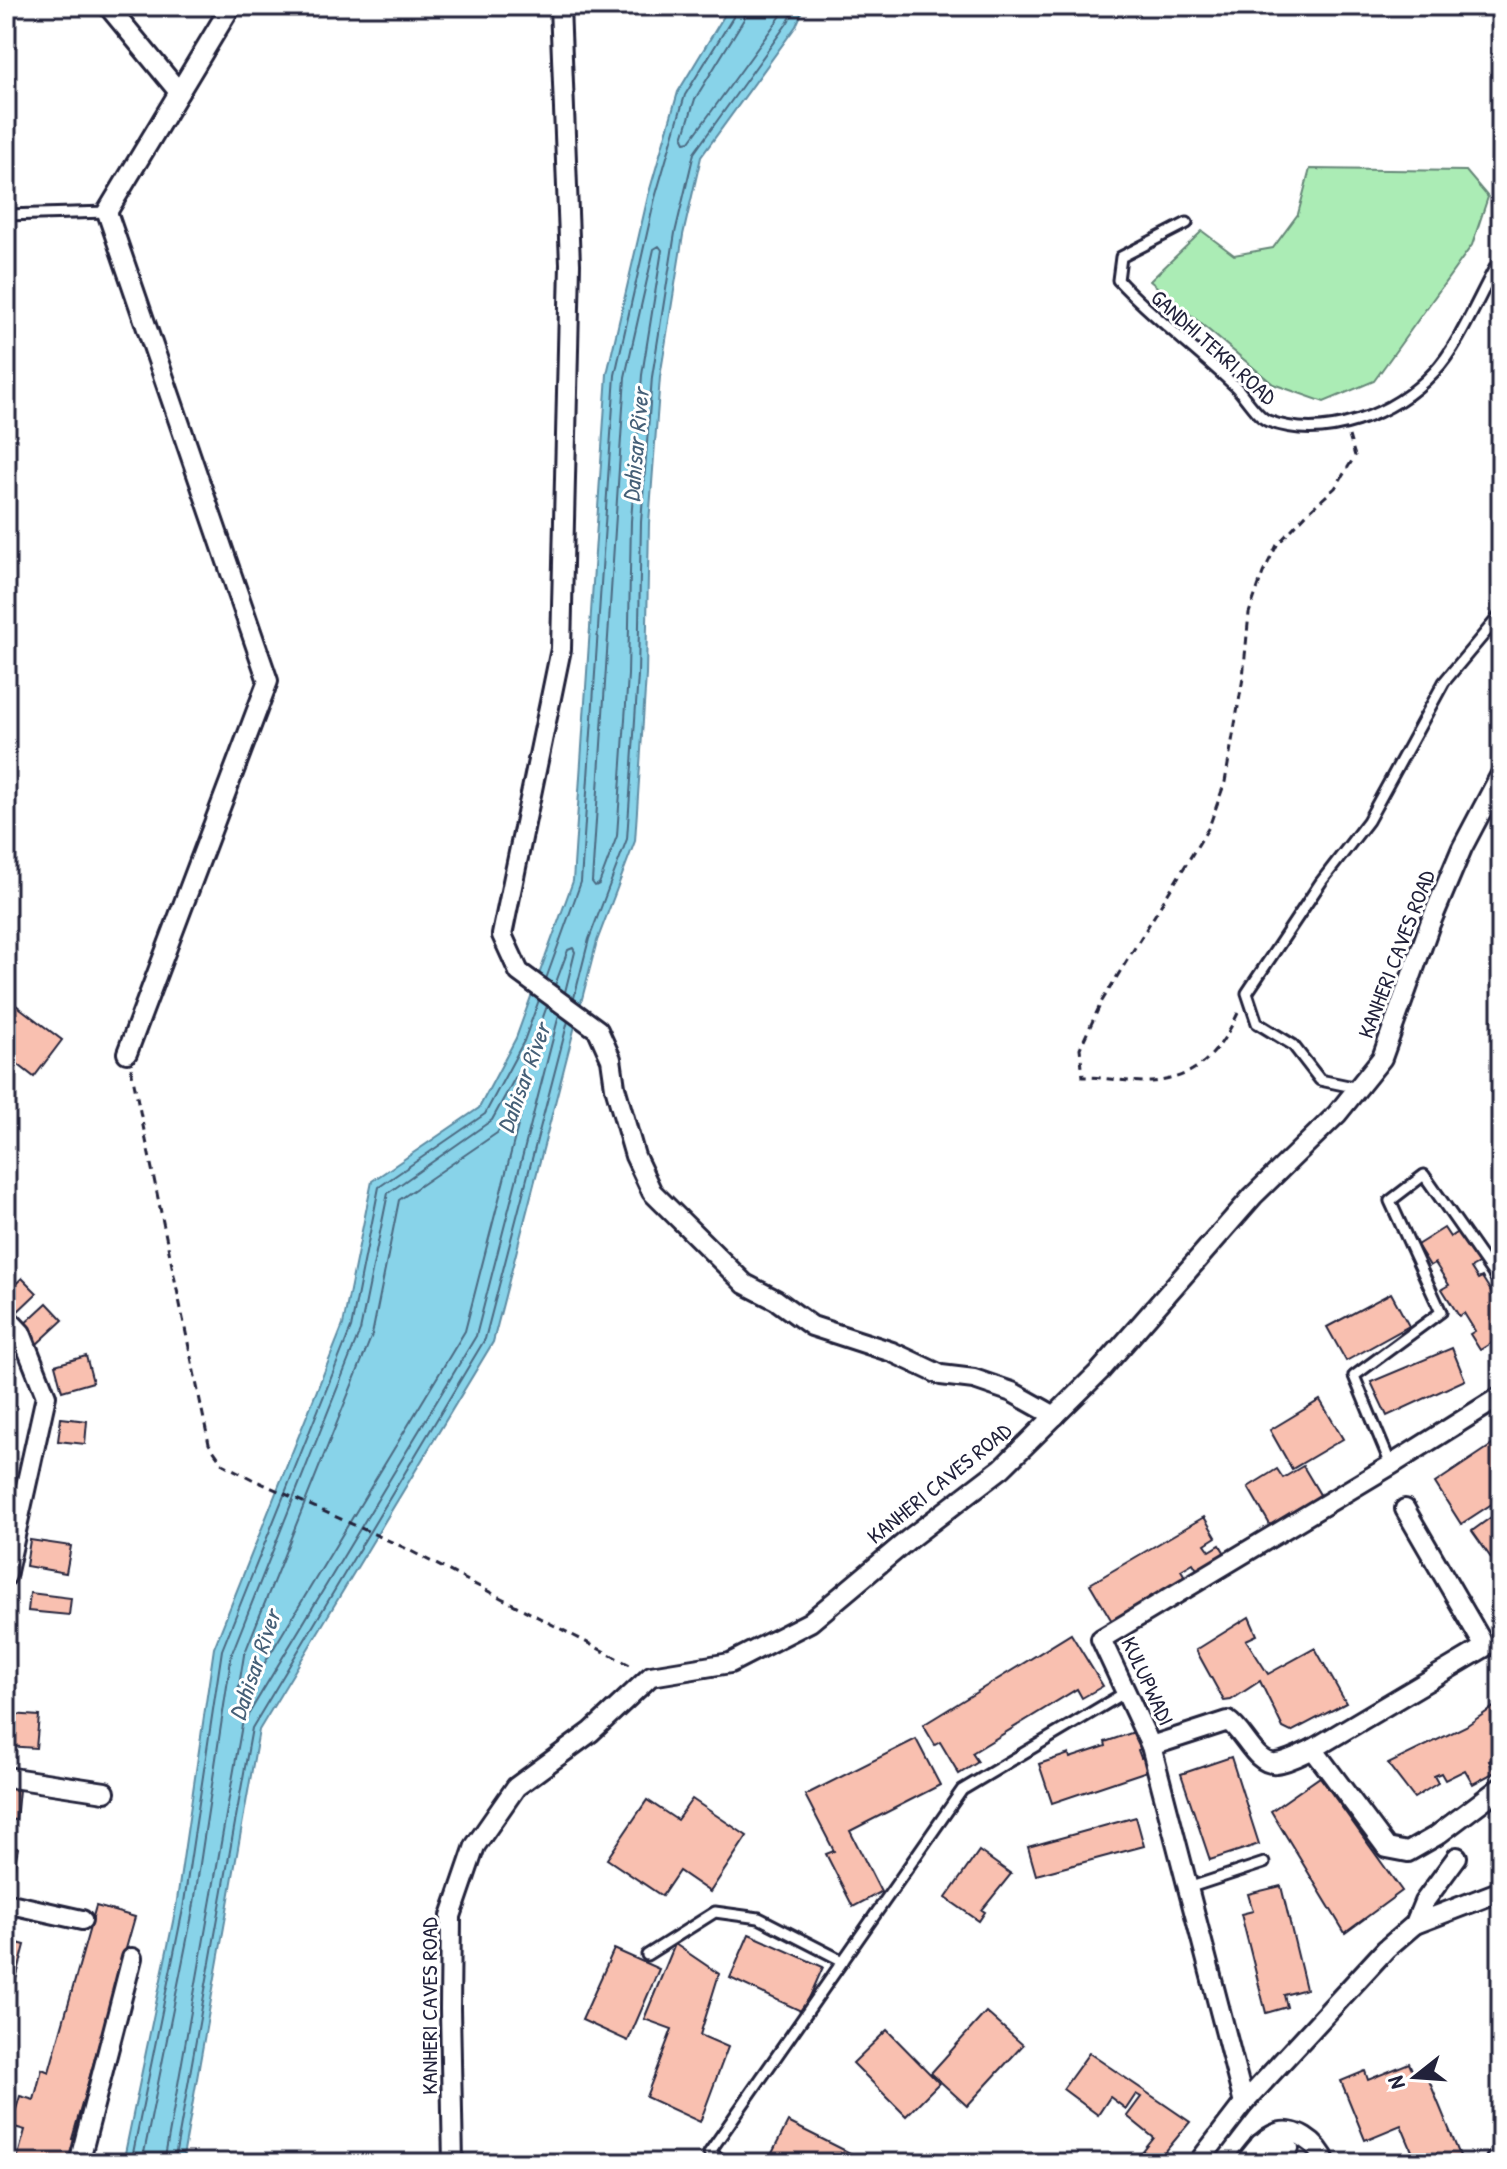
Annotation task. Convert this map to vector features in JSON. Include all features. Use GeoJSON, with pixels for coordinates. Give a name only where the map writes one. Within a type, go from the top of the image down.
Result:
{"type":"FeatureCollection","features":[{"type":"Feature","properties":{"kind":"street"},"geometry":{"type":"LineString","coordinates":[[108,6],[179,92]]}},
{"type":"Feature","properties":{"kind":"street"},"geometry":{"type":"LineString","coordinates":[[127,1053],[268,681],[107,212],[231,6]]}},
{"type":"Feature","properties":{"kind":"street"},"geometry":{"type":"LineString","coordinates":[[560,6],[570,264],[561,649],[502,935],[519,972],[598,1030],[611,1059],[615,1087],[635,1156],[652,1192],[745,1284],[776,1300],[812,1326],[892,1352],[941,1375],[974,1379],[1012,1392],[1055,1416]]}},
{"type":"Feature","properties":{"kind":"street","name":"KANHERI CAVES ROAD"},"geometry":{"type":"LineString","coordinates":[[453,2163],[451,1916],[475,1846],[516,1787],[591,1732],[651,1676],[730,1663],[810,1622],[909,1539],[1002,1468],[1100,1371],[1253,1196],[1337,1114],[1382,1058],[1430,924],[1462,848],[1501,774]]}},
{"type":"Feature","properties":{"kind":"street"},"geometry":{"type":"LineString","coordinates":[[6,1317],[21,1333],[46,1396],[7,1564]]}},
{"type":"Feature","properties":{"kind":"street","name":"KULUPWADI"},"geometry":{"type":"LineString","coordinates":[[1244,2103],[1151,1746],[1101,1639],[1501,1396]]}},
{"type":"Feature","properties":{"kind":"street"},"geometry":{"type":"LineString","coordinates":[[1151,1746],[1228,1721],[1236,1726],[1267,1763],[1278,1763],[1313,1749],[1493,1647],[1405,1509]]}},
{"type":"Feature","properties":{"kind":"street"},"geometry":{"type":"LineString","coordinates":[[1313,1749],[1387,1848],[1408,1852],[1436,1836],[1501,1787]]}},
{"type":"Feature","properties":{"kind":"street"},"geometry":{"type":"LineString","coordinates":[[6,1777],[105,1792]]}},
{"type":"Feature","properties":{"kind":"street"},"geometry":{"type":"LineString","coordinates":[[1415,1924],[1424,1902],[1457,1857]]}},
{"type":"Feature","properties":{"kind":"street"},"geometry":{"type":"LineString","coordinates":[[1198,2163],[1244,2103],[1386,1949],[1415,1924],[1501,1891]]}},
{"type":"Feature","properties":{"kind":"street"},"geometry":{"type":"LineString","coordinates":[[6,1903],[82,1920]]}},
{"type":"Feature","properties":{"kind":"street"},"geometry":{"type":"LineString","coordinates":[[79,2163],[132,1958]]}},
{"type":"Feature","properties":{"kind":"street"},"geometry":{"type":"LineString","coordinates":[[1245,2163],[1260,2144],[1277,2132],[1291,2132],[1314,2145],[1326,2163]]}},
{"type":"Feature","properties":{"kind":"street"},"geometry":{"type":"LineString","coordinates":[[1260,2144],[1289,2148]]}},
{"type":"Feature","properties":{"kind":"lane"},"geometry":{"type":"LineString","coordinates":[[6,215],[107,212]]}},
{"type":"Feature","properties":{"kind":"lane","name":"GANDHI TEKRI ROAD"},"geometry":{"type":"LineString","coordinates":[[1187,223],[1121,257],[1118,280],[1142,306],[1235,386],[1265,420],[1311,429],[1346,425],[1395,404],[1435,372],[1501,257]]}},
{"type":"Feature","properties":{"kind":"lane"},"geometry":{"type":"LineString","coordinates":[[1358,1088],[1320,1080],[1293,1045],[1257,1023],[1247,993],[1321,882],[1368,821],[1444,682],[1501,614]]}},
{"type":"Feature","properties":{"kind":"lane"},"geometry":{"type":"LineString","coordinates":[[1391,1465],[1354,1376],[1441,1312],[1390,1201],[1424,1175],[1501,1285]]}},
{"type":"Feature","properties":{"kind":"lane"},"geometry":{"type":"LineString","coordinates":[[729,2163],[709,2153],[962,1790],[1126,1692]]}},
{"type":"Feature","properties":{"kind":"lane"},"geometry":{"type":"LineString","coordinates":[[1188,1888],[1264,1863]]}},
{"type":"Feature","properties":{"kind":"lane"},"geometry":{"type":"LineString","coordinates":[[647,1955],[715,1912],[759,1918],[843,1961]]}},
{"type":"Feature","properties":{"kind":"path"},"geometry":{"type":"LineString","coordinates":[[1247,993],[1225,1040],[1193,1073],[1150,1082],[1083,1077],[1080,1048],[1102,1001],[1209,827],[1225,782],[1243,678],[1249,613],[1277,545],[1335,488],[1355,456],[1346,425]]}},
{"type":"Feature","properties":{"kind":"path"},"geometry":{"type":"LineString","coordinates":[[127,1053],[209,1444],[223,1464],[405,1548],[651,1676]]}},
{"type":"Feature","properties":{"kind":"green space"},"geometry":{"type":"Polygon","coordinates":[[[1310,169],[1466,171],[1488,197],[1472,245],[1374,381],[1324,402],[1273,384],[1150,281],[1202,231],[1234,255],[1273,248],[1298,214],[1310,169]]]}},
{"type":"Feature","properties":{"kind":"water","name":"Dahisar River"},"geometry":{"type":"Polygon","coordinates":[[[730,6],[805,6],[796,26],[701,157],[683,235],[660,377],[649,523],[646,675],[635,841],[597,941],[493,1342],[259,1730],[182,2163],[123,2163],[176,1907],[214,1648],[343,1325],[372,1181],[479,1108],[516,1038],[573,881],[607,374],[648,196],[678,92],[730,6]]]}},
{"type":"Feature","properties":{"kind":"building"},"geometry":{"type":"Polygon","coordinates":[[[12,1002],[62,1040],[34,1077],[6,1055],[6,1010],[12,1002]]]}},
{"type":"Feature","properties":{"kind":"building"},"geometry":{"type":"Polygon","coordinates":[[[1444,1228],[1450,1237],[1459,1231],[1480,1263],[1471,1268],[1478,1279],[1482,1277],[1501,1307],[1501,1337],[1480,1350],[1470,1334],[1475,1331],[1464,1313],[1459,1316],[1442,1289],[1449,1285],[1435,1263],[1430,1266],[1417,1245],[1444,1228]]]}},
{"type":"Feature","properties":{"kind":"building"},"geometry":{"type":"Polygon","coordinates":[[[22,1278],[37,1293],[15,1314],[6,1305],[6,1293],[22,1278]]]}},
{"type":"Feature","properties":{"kind":"building"},"geometry":{"type":"Polygon","coordinates":[[[1391,1293],[1409,1326],[1346,1361],[1327,1327],[1391,1293]]]}},
{"type":"Feature","properties":{"kind":"building"},"geometry":{"type":"Polygon","coordinates":[[[47,1303],[63,1320],[37,1344],[21,1327],[47,1303]]]}},
{"type":"Feature","properties":{"kind":"building"},"geometry":{"type":"Polygon","coordinates":[[[1452,1348],[1465,1380],[1387,1416],[1371,1382],[1452,1348]]]}},
{"type":"Feature","properties":{"kind":"building"},"geometry":{"type":"Polygon","coordinates":[[[86,1356],[93,1382],[62,1391],[55,1365],[86,1356]]]}},
{"type":"Feature","properties":{"kind":"building"},"geometry":{"type":"Polygon","coordinates":[[[1320,1400],[1343,1439],[1292,1469],[1270,1430],[1320,1400]]]}},
{"type":"Feature","properties":{"kind":"building"},"geometry":{"type":"Polygon","coordinates":[[[61,1418],[87,1421],[85,1444],[58,1441],[61,1418]]]}},
{"type":"Feature","properties":{"kind":"building"},"geometry":{"type":"Polygon","coordinates":[[[1501,1439],[1501,1498],[1461,1524],[1435,1483],[1501,1439]]]}},
{"type":"Feature","properties":{"kind":"building"},"geometry":{"type":"Polygon","coordinates":[[[1303,1466],[1322,1498],[1272,1528],[1248,1487],[1277,1469],[1283,1478],[1303,1466]]]}},
{"type":"Feature","properties":{"kind":"building"},"geometry":{"type":"Polygon","coordinates":[[[1501,1510],[1501,1572],[1472,1531],[1501,1510]]]}},
{"type":"Feature","properties":{"kind":"building"},"geometry":{"type":"Polygon","coordinates":[[[1204,1517],[1216,1537],[1205,1544],[1210,1551],[1220,1545],[1227,1557],[1199,1573],[1193,1563],[1181,1570],[1187,1580],[1113,1623],[1090,1584],[1204,1517]]]}},
{"type":"Feature","properties":{"kind":"building"},"geometry":{"type":"Polygon","coordinates":[[[30,1540],[71,1546],[66,1573],[26,1566],[30,1540]]]}},
{"type":"Feature","properties":{"kind":"building"},"geometry":{"type":"Polygon","coordinates":[[[30,1593],[71,1598],[69,1615],[28,1611],[30,1593]]]}},
{"type":"Feature","properties":{"kind":"building"},"geometry":{"type":"Polygon","coordinates":[[[1249,1617],[1257,1635],[1246,1640],[1268,1674],[1315,1648],[1346,1703],[1291,1732],[1283,1728],[1260,1681],[1231,1700],[1224,1701],[1196,1650],[1249,1617]]]}},
{"type":"Feature","properties":{"kind":"building"},"geometry":{"type":"Polygon","coordinates":[[[1071,1634],[1103,1686],[1082,1698],[1077,1689],[972,1753],[978,1762],[959,1774],[940,1742],[935,1745],[923,1725],[1071,1634]]]}},
{"type":"Feature","properties":{"kind":"building"},"geometry":{"type":"Polygon","coordinates":[[[1501,1702],[1501,1755],[1489,1761],[1495,1772],[1473,1784],[1465,1770],[1445,1780],[1441,1773],[1434,1776],[1438,1783],[1414,1798],[1388,1764],[1466,1726],[1501,1702]]]}},
{"type":"Feature","properties":{"kind":"building"},"geometry":{"type":"Polygon","coordinates":[[[10,1714],[39,1716],[36,1748],[7,1746],[10,1714]]]}},
{"type":"Feature","properties":{"kind":"building"},"geometry":{"type":"Polygon","coordinates":[[[1137,1731],[1143,1748],[1138,1750],[1141,1758],[1146,1756],[1150,1770],[1052,1803],[1039,1764],[1106,1746],[1105,1742],[1137,1731]]]}},
{"type":"Feature","properties":{"kind":"building"},"geometry":{"type":"Polygon","coordinates":[[[916,1739],[940,1785],[850,1831],[881,1892],[853,1907],[826,1854],[834,1851],[805,1795],[916,1739]]]}},
{"type":"Feature","properties":{"kind":"building"},"geometry":{"type":"Polygon","coordinates":[[[1231,1757],[1259,1844],[1210,1860],[1181,1774],[1231,1757]]]}},
{"type":"Feature","properties":{"kind":"building"},"geometry":{"type":"Polygon","coordinates":[[[1320,1777],[1402,1891],[1345,1933],[1271,1811],[1320,1777]]]}},
{"type":"Feature","properties":{"kind":"building"},"geometry":{"type":"Polygon","coordinates":[[[6,1789],[19,1790],[16,1820],[6,1819],[6,1789]]]}},
{"type":"Feature","properties":{"kind":"building"},"geometry":{"type":"Polygon","coordinates":[[[692,1799],[747,1836],[710,1892],[679,1871],[662,1896],[607,1859],[647,1800],[677,1820],[692,1799]]]}},
{"type":"Feature","properties":{"kind":"building"},"geometry":{"type":"Polygon","coordinates":[[[1136,1817],[1144,1846],[1036,1875],[1028,1847],[1136,1817]]]}},
{"type":"Feature","properties":{"kind":"building"},"geometry":{"type":"Polygon","coordinates":[[[6,1846],[18,1848],[13,1874],[6,1872],[6,1846]]]}},
{"type":"Feature","properties":{"kind":"building"},"geometry":{"type":"Polygon","coordinates":[[[979,1851],[1011,1874],[982,1910],[985,1912],[979,1921],[946,1898],[979,1851]]]}},
{"type":"Feature","properties":{"kind":"building"},"geometry":{"type":"Polygon","coordinates":[[[1281,1886],[1306,1989],[1284,1995],[1287,2007],[1266,2013],[1241,1914],[1253,1911],[1248,1894],[1281,1886]]]}},
{"type":"Feature","properties":{"kind":"building"},"geometry":{"type":"Polygon","coordinates":[[[96,1906],[135,1917],[72,2139],[80,2141],[74,2163],[16,2163],[25,2130],[11,2126],[20,2096],[34,2100],[42,2069],[49,2072],[96,1906]]]}},
{"type":"Feature","properties":{"kind":"building"},"geometry":{"type":"Polygon","coordinates":[[[749,1934],[823,1967],[803,2012],[730,1978],[749,1934]]]}},
{"type":"Feature","properties":{"kind":"building"},"geometry":{"type":"Polygon","coordinates":[[[6,1940],[25,1945],[14,1987],[6,1985],[6,1940]]]}},
{"type":"Feature","properties":{"kind":"building"},"geometry":{"type":"Polygon","coordinates":[[[675,1944],[719,1974],[700,2035],[728,2047],[700,2122],[646,2097],[672,2029],[644,2019],[675,1944]]]}},
{"type":"Feature","properties":{"kind":"building"},"geometry":{"type":"Polygon","coordinates":[[[614,1949],[659,1969],[628,2041],[582,2020],[614,1949]]]}},
{"type":"Feature","properties":{"kind":"building"},"geometry":{"type":"Polygon","coordinates":[[[986,2012],[1023,2045],[967,2106],[931,2073],[986,2012]]]}},
{"type":"Feature","properties":{"kind":"building"},"geometry":{"type":"Polygon","coordinates":[[[887,2030],[939,2083],[906,2116],[853,2063],[887,2030]]]}},
{"type":"Feature","properties":{"kind":"building"},"geometry":{"type":"Polygon","coordinates":[[[1089,2053],[1190,2122],[1156,2163],[1142,2153],[1154,2138],[1127,2116],[1141,2097],[1136,2094],[1126,2109],[1110,2097],[1098,2115],[1063,2089],[1089,2053]]]}},
{"type":"Feature","properties":{"kind":"building"},"geometry":{"type":"Polygon","coordinates":[[[1409,2063],[1415,2077],[1426,2073],[1463,2163],[1417,2163],[1401,2125],[1365,2140],[1341,2081],[1365,2071],[1368,2080],[1409,2063]]]}},
{"type":"Feature","properties":{"kind":"building"},"geometry":{"type":"Polygon","coordinates":[[[788,2122],[856,2156],[852,2163],[767,2163],[788,2122]]]}}]}
